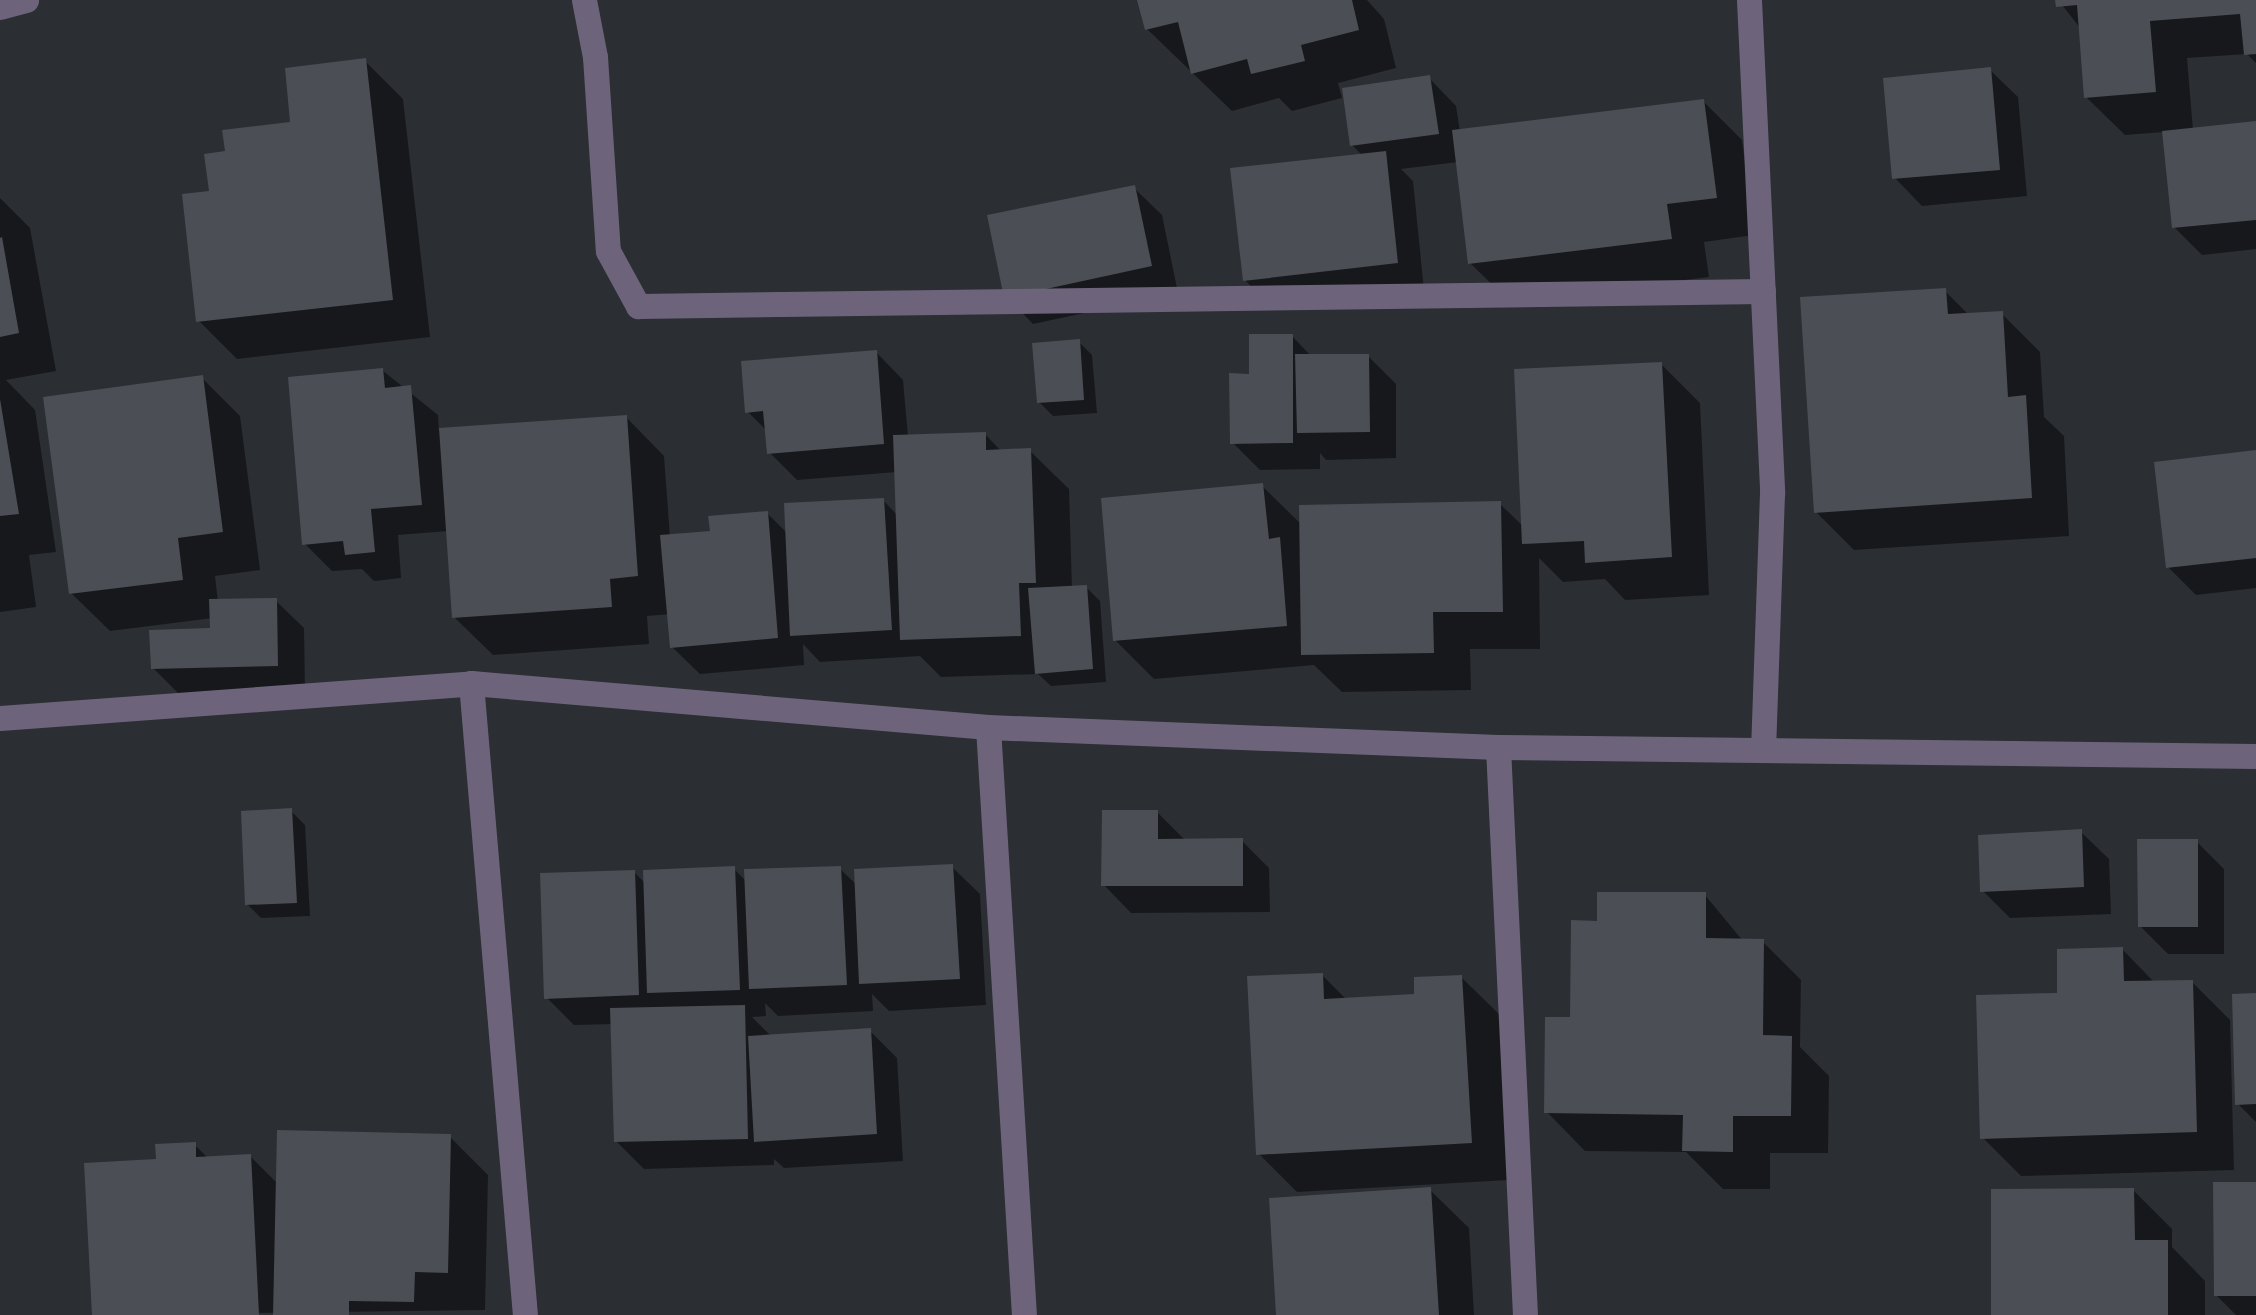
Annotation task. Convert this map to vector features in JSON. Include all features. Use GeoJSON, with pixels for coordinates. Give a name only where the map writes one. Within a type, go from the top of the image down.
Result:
{"type":"FeatureCollection","features":[{"type":"Feature","properties":{"kind":"street"},"geometry":{"type":"LineString","coordinates":[[0,7],[26,0]]}},
{"type":"Feature","properties":{"kind":"street"},"geometry":{"type":"LineString","coordinates":[[584,0],[595,57],[608,251],[638,306],[1763,292]]}},
{"type":"Feature","properties":{"kind":"street"},"geometry":{"type":"LineString","coordinates":[[1749,0],[1772,493],[1763,747]]}},
{"type":"Feature","properties":{"kind":"street"},"geometry":{"type":"LineString","coordinates":[[0,718],[471,683],[988,727],[1498,747],[1763,747],[2256,756]]}},
{"type":"Feature","properties":{"kind":"street"},"geometry":{"type":"LineString","coordinates":[[471,683],[525,1315]]}},
{"type":"Feature","properties":{"kind":"street"},"geometry":{"type":"LineString","coordinates":[[988,727],[1024,1315]]}},
{"type":"Feature","properties":{"kind":"street"},"geometry":{"type":"LineString","coordinates":[[1498,747],[1525,1315]]}},
{"type":"Feature","properties":{"kind":"building"},"geometry":{"type":"Polygon","coordinates":[[[1137,0],[1352,0],[1359,30],[1301,45],[1305,61],[1251,74],[1247,59],[1191,74],[1178,22],[1145,30],[1137,0]]]}},
{"type":"Feature","properties":{"kind":"building"},"geometry":{"type":"Polygon","coordinates":[[[2055,0],[2256,0],[2256,54],[2244,55],[2240,14],[2150,21],[2156,92],[2084,98],[2077,5],[2056,7],[2055,0]]]}},
{"type":"Feature","properties":{"kind":"building"},"geometry":{"type":"Polygon","coordinates":[[[366,58],[393,300],[196,322],[182,194],[209,191],[204,154],[225,151],[222,130],[290,122],[285,68],[366,58]]]}},
{"type":"Feature","properties":{"kind":"building"},"geometry":{"type":"Polygon","coordinates":[[[1991,67],[2000,170],[1892,179],[1883,78],[1991,67]]]}},
{"type":"Feature","properties":{"kind":"building"},"geometry":{"type":"Polygon","coordinates":[[[1430,75],[1439,134],[1350,146],[1342,88],[1430,75]]]}},
{"type":"Feature","properties":{"kind":"building"},"geometry":{"type":"Polygon","coordinates":[[[1704,99],[1717,198],[1667,204],[1672,239],[1468,264],[1452,130],[1704,99]]]}},
{"type":"Feature","properties":{"kind":"building"},"geometry":{"type":"Polygon","coordinates":[[[2256,121],[2256,220],[2172,228],[2162,131],[2256,121]]]}},
{"type":"Feature","properties":{"kind":"building"},"geometry":{"type":"Polygon","coordinates":[[[1386,151],[1398,263],[1243,281],[1230,168],[1386,151]]]}},
{"type":"Feature","properties":{"kind":"building"},"geometry":{"type":"Polygon","coordinates":[[[1135,185],[1152,266],[1004,298],[987,215],[1135,185]]]}},
{"type":"Feature","properties":{"kind":"building"},"geometry":{"type":"Polygon","coordinates":[[[0,238],[19,333],[0,337],[0,238]]]}},
{"type":"Feature","properties":{"kind":"building"},"geometry":{"type":"Polygon","coordinates":[[[1946,288],[1948,314],[2003,311],[2008,397],[2026,395],[2032,498],[1814,513],[1800,297],[1946,288]]]}},
{"type":"Feature","properties":{"kind":"building"},"geometry":{"type":"Polygon","coordinates":[[[1249,334],[1293,334],[1293,443],[1230,444],[1229,373],[1249,374],[1249,334]]]}},
{"type":"Feature","properties":{"kind":"building"},"geometry":{"type":"Polygon","coordinates":[[[1080,339],[1084,400],[1037,403],[1032,343],[1080,339]]]}},
{"type":"Feature","properties":{"kind":"building"},"geometry":{"type":"Polygon","coordinates":[[[877,350],[884,444],[767,454],[763,411],[745,413],[741,361],[877,350]]]}},
{"type":"Feature","properties":{"kind":"building"},"geometry":{"type":"Polygon","coordinates":[[[1295,354],[1369,354],[1370,432],[1297,433],[1295,354]]]}},
{"type":"Feature","properties":{"kind":"building"},"geometry":{"type":"Polygon","coordinates":[[[1662,362],[1672,557],[1585,563],[1584,541],[1522,544],[1514,369],[1662,362]]]}},
{"type":"Feature","properties":{"kind":"building"},"geometry":{"type":"Polygon","coordinates":[[[383,368],[385,388],[411,385],[422,505],[371,509],[375,552],[345,555],[343,541],[302,545],[288,377],[383,368]]]}},
{"type":"Feature","properties":{"kind":"building"},"geometry":{"type":"Polygon","coordinates":[[[203,375],[223,532],[178,538],[183,580],[69,594],[43,397],[203,375]]]}},
{"type":"Feature","properties":{"kind":"building"},"geometry":{"type":"Polygon","coordinates":[[[0,399],[19,514],[0,516],[0,399]]]}},
{"type":"Feature","properties":{"kind":"building"},"geometry":{"type":"Polygon","coordinates":[[[627,415],[638,576],[610,579],[612,607],[452,618],[439,428],[627,415]]]}},
{"type":"Feature","properties":{"kind":"building"},"geometry":{"type":"Polygon","coordinates":[[[986,432],[986,450],[1031,448],[1036,583],[1019,583],[1021,636],[900,640],[893,435],[986,432]]]}},
{"type":"Feature","properties":{"kind":"building"},"geometry":{"type":"Polygon","coordinates":[[[2256,450],[2256,558],[2166,568],[2154,462],[2256,450]]]}},
{"type":"Feature","properties":{"kind":"building"},"geometry":{"type":"Polygon","coordinates":[[[1263,483],[1269,539],[1280,537],[1287,626],[1113,641],[1101,498],[1263,483]]]}},
{"type":"Feature","properties":{"kind":"building"},"geometry":{"type":"Polygon","coordinates":[[[884,498],[892,630],[790,636],[784,503],[884,498]]]}},
{"type":"Feature","properties":{"kind":"building"},"geometry":{"type":"Polygon","coordinates":[[[1501,501],[1503,612],[1433,612],[1434,653],[1301,655],[1299,505],[1501,501]]]}},
{"type":"Feature","properties":{"kind":"building"},"geometry":{"type":"Polygon","coordinates":[[[768,511],[778,638],[670,648],[660,535],[710,531],[708,516],[768,511]]]}},
{"type":"Feature","properties":{"kind":"building"},"geometry":{"type":"Polygon","coordinates":[[[1087,585],[1093,669],[1035,674],[1028,588],[1087,585]]]}},
{"type":"Feature","properties":{"kind":"building"},"geometry":{"type":"Polygon","coordinates":[[[277,598],[278,666],[151,669],[149,630],[210,628],[209,599],[277,598]]]}},
{"type":"Feature","properties":{"kind":"building"},"geometry":{"type":"Polygon","coordinates":[[[292,808],[297,903],[245,905],[241,811],[292,808]]]}},
{"type":"Feature","properties":{"kind":"building"},"geometry":{"type":"Polygon","coordinates":[[[1102,810],[1158,810],[1158,839],[1243,838],[1243,886],[1101,886],[1102,810]]]}},
{"type":"Feature","properties":{"kind":"building"},"geometry":{"type":"Polygon","coordinates":[[[2082,829],[2084,887],[1980,892],[1978,835],[2082,829]]]}},
{"type":"Feature","properties":{"kind":"building"},"geometry":{"type":"Polygon","coordinates":[[[2137,839],[2198,839],[2198,927],[2138,927],[2137,839]]]}},
{"type":"Feature","properties":{"kind":"building"},"geometry":{"type":"Polygon","coordinates":[[[953,864],[960,979],[859,984],[854,869],[953,864]]]}},
{"type":"Feature","properties":{"kind":"building"},"geometry":{"type":"Polygon","coordinates":[[[735,866],[740,990],[647,993],[643,870],[735,866]]]}},
{"type":"Feature","properties":{"kind":"building"},"geometry":{"type":"Polygon","coordinates":[[[841,866],[847,985],[749,989],[744,869],[841,866]]]}},
{"type":"Feature","properties":{"kind":"building"},"geometry":{"type":"Polygon","coordinates":[[[635,870],[639,995],[544,999],[540,873],[635,870]]]}},
{"type":"Feature","properties":{"kind":"building"},"geometry":{"type":"Polygon","coordinates":[[[1597,892],[1706,892],[1706,938],[1764,939],[1763,1035],[1792,1036],[1791,1116],[1733,1116],[1733,1152],[1682,1151],[1683,1115],[1544,1113],[1545,1017],[1570,1017],[1571,920],[1597,921],[1597,892]]]}},
{"type":"Feature","properties":{"kind":"building"},"geometry":{"type":"Polygon","coordinates":[[[2123,947],[2124,981],[2193,980],[2197,1132],[1980,1139],[1976,995],[2057,993],[2057,949],[2123,947]]]}},
{"type":"Feature","properties":{"kind":"building"},"geometry":{"type":"Polygon","coordinates":[[[1323,973],[1324,999],[1414,994],[1414,977],[1462,975],[1472,1143],[1256,1155],[1247,976],[1323,973]]]}},
{"type":"Feature","properties":{"kind":"building"},"geometry":{"type":"Polygon","coordinates":[[[2256,993],[2256,1104],[2235,1105],[2232,994],[2256,993]]]}},
{"type":"Feature","properties":{"kind":"building"},"geometry":{"type":"Polygon","coordinates":[[[745,1005],[748,1139],[614,1142],[610,1008],[745,1005]]]}},
{"type":"Feature","properties":{"kind":"building"},"geometry":{"type":"Polygon","coordinates":[[[871,1028],[877,1134],[754,1142],[748,1036],[871,1028]]]}},
{"type":"Feature","properties":{"kind":"building"},"geometry":{"type":"Polygon","coordinates":[[[277,1130],[451,1134],[448,1273],[415,1272],[414,1302],[349,1301],[349,1315],[273,1315],[277,1130]]]}},
{"type":"Feature","properties":{"kind":"building"},"geometry":{"type":"Polygon","coordinates":[[[196,1142],[196,1157],[251,1154],[259,1315],[92,1315],[84,1163],[156,1159],[155,1144],[196,1142]]]}},
{"type":"Feature","properties":{"kind":"building"},"geometry":{"type":"Polygon","coordinates":[[[2213,1182],[2256,1182],[2256,1296],[2214,1296],[2213,1182]]]}},
{"type":"Feature","properties":{"kind":"building"},"geometry":{"type":"Polygon","coordinates":[[[1431,1187],[1439,1315],[1276,1315],[1269,1198],[1431,1187]]]}},
{"type":"Feature","properties":{"kind":"building"},"geometry":{"type":"Polygon","coordinates":[[[2134,1188],[2135,1240],[2168,1240],[2168,1315],[1991,1315],[1991,1189],[2134,1188]]]}}]}
